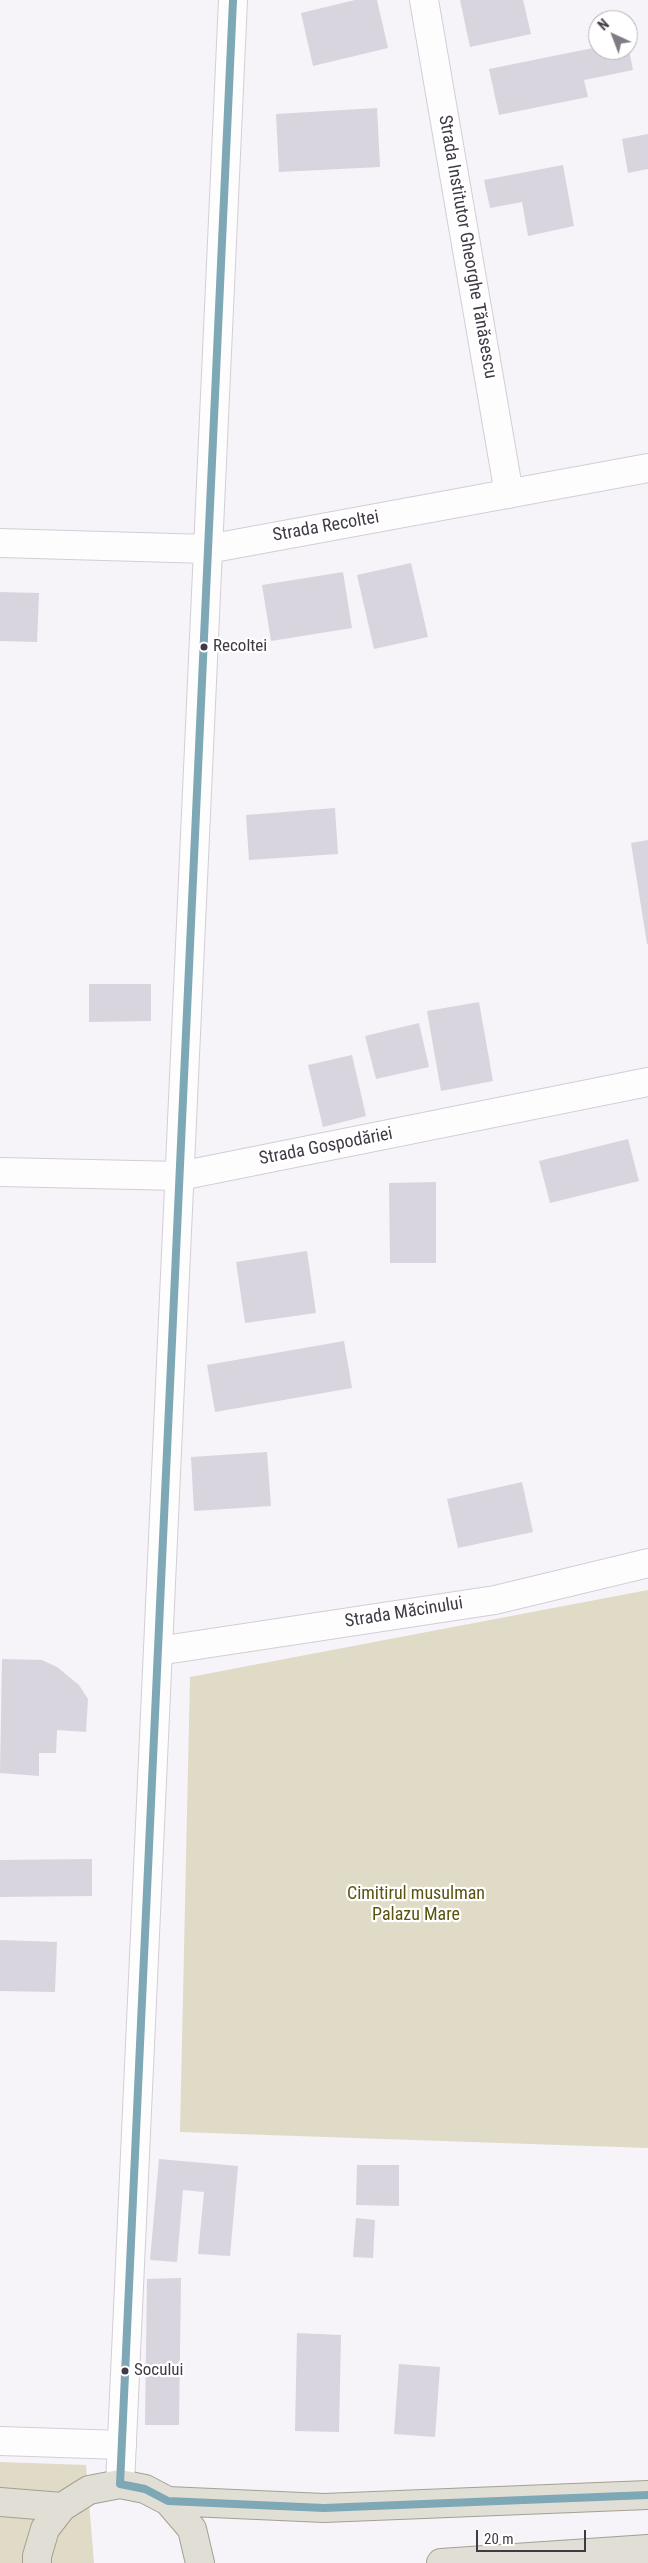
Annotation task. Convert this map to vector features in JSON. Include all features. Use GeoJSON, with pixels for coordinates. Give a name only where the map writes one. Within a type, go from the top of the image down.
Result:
{"type":"FeatureCollection","features":[{"type":"Feature","properties":{"kind":"main road"},"geometry":{"type":"LineString","coordinates":[[37,2563],[36,2556],[45,2529],[62,2507],[89,2490],[120,2484],[145,2489],[168,2501],[192,2530],[200,2563]]}},
{"type":"Feature","properties":{"kind":"main road"},"geometry":{"type":"LineString","coordinates":[[168,2501],[324,2508],[648,2495]]}},
{"type":"Feature","properties":{"kind":"main road"},"geometry":{"type":"LineString","coordinates":[[0,2502],[62,2507]]}},
{"type":"Feature","properties":{"kind":"main road"},"geometry":{"type":"LineString","coordinates":[[441,2563],[648,2549]]}},
{"type":"Feature","properties":{"kind":"street"},"geometry":{"type":"LineString","coordinates":[[120,2484],[233,0]]}},
{"type":"Feature","properties":{"kind":"street","name":"Strada Institutor Gheorghe Tănăsescu"},"geometry":{"type":"LineString","coordinates":[[424,0],[509,494]]}},
{"type":"Feature","properties":{"kind":"street","name":"Strada Recoltei"},"geometry":{"type":"LineString","coordinates":[[0,543],[208,549],[648,468]]}},
{"type":"Feature","properties":{"kind":"street","name":"Strada Gospodăriei"},"geometry":{"type":"LineString","coordinates":[[0,1172],[180,1176],[648,1082]]}},
{"type":"Feature","properties":{"kind":"street","name":"Strada Măcinului"},"geometry":{"type":"LineString","coordinates":[[158,1651],[495,1600],[648,1563]]}},
{"type":"Feature","properties":{"kind":"street"},"geometry":{"type":"LineString","coordinates":[[0,2441],[122,2445]]}},
{"type":"Feature","properties":{"kind":"green space","name":"Cimitirul musulman Palazu Mare"},"geometry":{"type":"Polygon","coordinates":[[[648,1590],[648,2148],[180,2132],[190,1677],[648,1590]]]}},
{"type":"Feature","properties":{"kind":"green space"},"geometry":{"type":"Polygon","coordinates":[[[0,2462],[86,2465],[94,2563],[0,2563],[0,2462]]]}},
{"type":"Feature","properties":{"kind":"building"},"geometry":{"type":"Polygon","coordinates":[[[355,0],[377,0],[388,48],[313,66],[301,13],[355,0]]]}},
{"type":"Feature","properties":{"kind":"building"},"geometry":{"type":"Polygon","coordinates":[[[460,0],[523,0],[531,34],[470,47],[460,0]]]}},
{"type":"Feature","properties":{"kind":"building"},"geometry":{"type":"Polygon","coordinates":[[[588,49],[588,60],[631,60],[633,70],[584,80],[588,97],[499,115],[489,69],[588,49]]]}},
{"type":"Feature","properties":{"kind":"building"},"geometry":{"type":"Polygon","coordinates":[[[377,108],[380,167],[279,172],[276,114],[377,108]]]}},
{"type":"Feature","properties":{"kind":"building"},"geometry":{"type":"Polygon","coordinates":[[[648,134],[648,169],[628,173],[622,139],[648,134]]]}},
{"type":"Feature","properties":{"kind":"building"},"geometry":{"type":"Polygon","coordinates":[[[563,165],[574,226],[528,236],[522,202],[490,208],[484,180],[563,165]]]}},
{"type":"Feature","properties":{"kind":"building"},"geometry":{"type":"Polygon","coordinates":[[[411,563],[428,637],[374,649],[357,575],[411,563]]]}},
{"type":"Feature","properties":{"kind":"building"},"geometry":{"type":"Polygon","coordinates":[[[343,572],[352,628],[271,641],[262,585],[343,572]]]}},
{"type":"Feature","properties":{"kind":"building"},"geometry":{"type":"Polygon","coordinates":[[[0,592],[39,593],[37,642],[0,641],[0,592]]]}},
{"type":"Feature","properties":{"kind":"building"},"geometry":{"type":"Polygon","coordinates":[[[335,808],[338,854],[249,860],[246,815],[335,808]]]}},
{"type":"Feature","properties":{"kind":"building"},"geometry":{"type":"Polygon","coordinates":[[[648,840],[648,944],[647,944],[631,843],[648,840]]]}},
{"type":"Feature","properties":{"kind":"building"},"geometry":{"type":"Polygon","coordinates":[[[89,984],[151,984],[151,1021],[89,1022],[89,984]]]}},
{"type":"Feature","properties":{"kind":"building"},"geometry":{"type":"Polygon","coordinates":[[[479,1002],[493,1081],[441,1091],[427,1011],[479,1002]]]}},
{"type":"Feature","properties":{"kind":"building"},"geometry":{"type":"Polygon","coordinates":[[[419,1023],[429,1067],[376,1079],[365,1036],[419,1023]]]}},
{"type":"Feature","properties":{"kind":"building"},"geometry":{"type":"Polygon","coordinates":[[[352,1055],[366,1116],[323,1127],[308,1065],[352,1055]]]}},
{"type":"Feature","properties":{"kind":"building"},"geometry":{"type":"Polygon","coordinates":[[[628,1139],[639,1181],[550,1203],[539,1161],[628,1139]]]}},
{"type":"Feature","properties":{"kind":"building"},"geometry":{"type":"Polygon","coordinates":[[[436,1182],[436,1263],[390,1263],[389,1183],[436,1182]]]}},
{"type":"Feature","properties":{"kind":"building"},"geometry":{"type":"Polygon","coordinates":[[[307,1251],[316,1313],[245,1323],[236,1262],[307,1251]]]}},
{"type":"Feature","properties":{"kind":"building"},"geometry":{"type":"Polygon","coordinates":[[[344,1341],[352,1388],[215,1412],[207,1365],[344,1341]]]}},
{"type":"Feature","properties":{"kind":"building"},"geometry":{"type":"Polygon","coordinates":[[[267,1452],[271,1506],[194,1511],[191,1457],[267,1452]]]}},
{"type":"Feature","properties":{"kind":"building"},"geometry":{"type":"Polygon","coordinates":[[[522,1482],[533,1532],[458,1548],[447,1499],[522,1482]]]}},
{"type":"Feature","properties":{"kind":"building"},"geometry":{"type":"Polygon","coordinates":[[[2,1659],[42,1660],[57,1667],[79,1685],[88,1699],[86,1732],[57,1730],[56,1753],[39,1753],[39,1776],[0,1773],[2,1659]]]}},
{"type":"Feature","properties":{"kind":"building"},"geometry":{"type":"Polygon","coordinates":[[[92,1859],[92,1896],[0,1897],[0,1860],[92,1859]]]}},
{"type":"Feature","properties":{"kind":"building"},"geometry":{"type":"Polygon","coordinates":[[[0,1940],[57,1942],[55,1992],[0,1991],[0,1940]]]}},
{"type":"Feature","properties":{"kind":"building"},"geometry":{"type":"Polygon","coordinates":[[[159,2159],[238,2166],[230,2256],[198,2254],[204,2192],[183,2190],[177,2262],[150,2260],[159,2159]]]}},
{"type":"Feature","properties":{"kind":"building"},"geometry":{"type":"Polygon","coordinates":[[[357,2165],[399,2165],[399,2206],[356,2205],[357,2165]]]}},
{"type":"Feature","properties":{"kind":"building"},"geometry":{"type":"Polygon","coordinates":[[[356,2218],[375,2220],[373,2258],[353,2257],[356,2218]]]}},
{"type":"Feature","properties":{"kind":"building"},"geometry":{"type":"Polygon","coordinates":[[[181,2278],[179,2425],[145,2425],[147,2279],[181,2278]]]}},
{"type":"Feature","properties":{"kind":"building"},"geometry":{"type":"Polygon","coordinates":[[[297,2333],[341,2335],[339,2432],[295,2431],[297,2333]]]}},
{"type":"Feature","properties":{"kind":"building"},"geometry":{"type":"Polygon","coordinates":[[[399,2364],[440,2367],[435,2437],[394,2434],[399,2364]]]}},
{"type":"Feature","properties":{"kind":"transit line"},"geometry":{"type":"LineString","coordinates":[[233,0],[120,2484],[145,2489],[168,2501],[324,2508],[648,2495]]}},
{"type":"Feature","properties":{"kind":"place","name":"Recoltei"},"geometry":{"type":"Point","coordinates":[204,647]}},
{"type":"Feature","properties":{"kind":"place","name":"Socului"},"geometry":{"type":"Point","coordinates":[125,2371]}}]}
